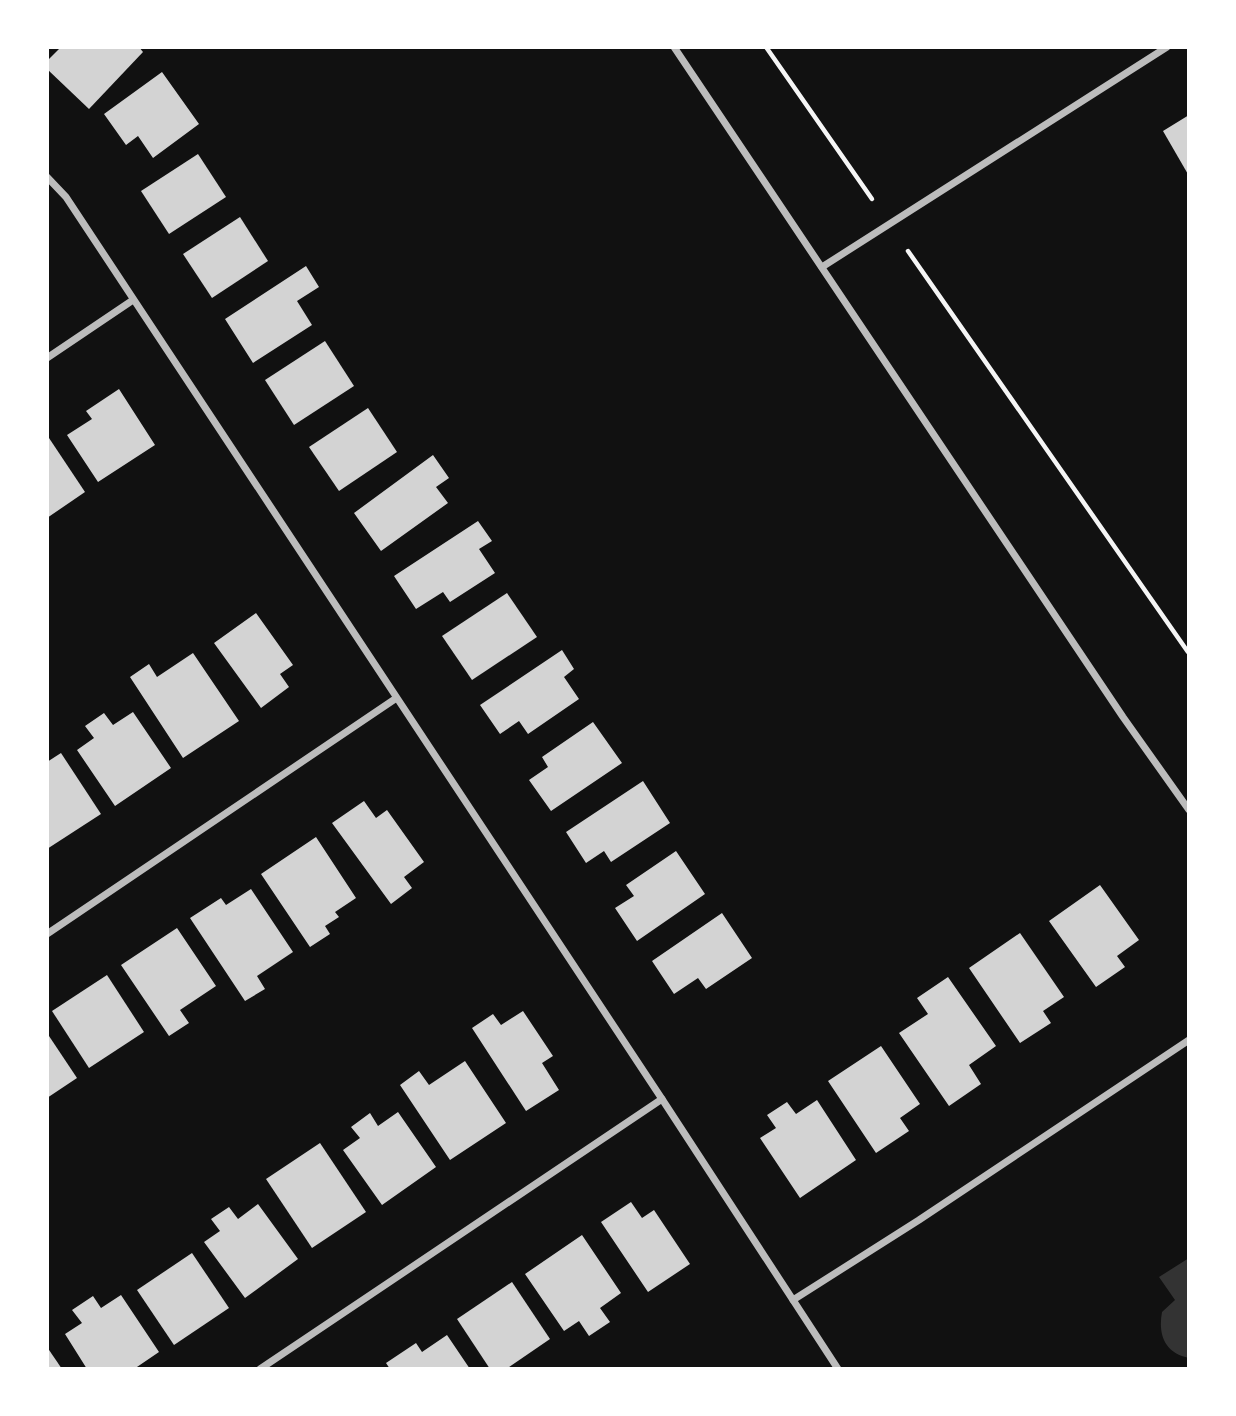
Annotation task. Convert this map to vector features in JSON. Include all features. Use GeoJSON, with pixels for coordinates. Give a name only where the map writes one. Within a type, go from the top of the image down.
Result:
{"type":"FeatureCollection","features":[{"type":"Feature","properties":{"kind":"street"},"geometry":{"type":"LineString","coordinates":[[674,47],[1115,706],[1189,810]]}},
{"type":"Feature","properties":{"kind":"street"},"geometry":{"type":"LineString","coordinates":[[822,267],[1167,47]]}},
{"type":"Feature","properties":{"kind":"street"},"geometry":{"type":"LineString","coordinates":[[47,177],[66,197],[838,1369]]}},
{"type":"Feature","properties":{"kind":"street"},"geometry":{"type":"LineString","coordinates":[[47,358],[134,300]]}},
{"type":"Feature","properties":{"kind":"street"},"geometry":{"type":"LineString","coordinates":[[47,934],[396,699]]}},
{"type":"Feature","properties":{"kind":"street"},"geometry":{"type":"LineString","coordinates":[[793,1300],[919,1220],[1189,1040]]}},
{"type":"Feature","properties":{"kind":"street"},"geometry":{"type":"LineString","coordinates":[[260,1369],[662,1099]]}},
{"type":"Feature","properties":{"kind":"path"},"geometry":{"type":"LineString","coordinates":[[766,47],[872,199]]}},
{"type":"Feature","properties":{"kind":"path"},"geometry":{"type":"LineString","coordinates":[[908,251],[1188,652]]}},
{"type":"Feature","properties":{"kind":"shaded area"},"geometry":{"type":"Polygon","coordinates":[[[1189,1258],[1189,1358],[1168,1347],[1162,1335],[1162,1312],[1175,1300],[1159,1277],[1189,1258]]]}},
{"type":"Feature","properties":{"kind":"building"},"geometry":{"type":"Polygon","coordinates":[[[61,47],[139,47],[143,52],[89,109],[47,69],[47,61],[61,47]]]}},
{"type":"Feature","properties":{"kind":"building"},"geometry":{"type":"Polygon","coordinates":[[[162,72],[199,124],[153,158],[138,136],[126,145],[104,114],[162,72]]]}},
{"type":"Feature","properties":{"kind":"building"},"geometry":{"type":"Polygon","coordinates":[[[1189,115],[1189,176],[1163,131],[1189,115]]]}},
{"type":"Feature","properties":{"kind":"building"},"geometry":{"type":"Polygon","coordinates":[[[198,154],[226,197],[169,234],[141,191],[198,154]]]}},
{"type":"Feature","properties":{"kind":"building"},"geometry":{"type":"Polygon","coordinates":[[[240,217],[268,261],[212,298],[183,254],[240,217]]]}},
{"type":"Feature","properties":{"kind":"building"},"geometry":{"type":"Polygon","coordinates":[[[306,266],[319,287],[297,301],[312,325],[253,363],[225,319],[306,266]]]}},
{"type":"Feature","properties":{"kind":"building"},"geometry":{"type":"Polygon","coordinates":[[[325,341],[354,386],[294,425],[265,380],[325,341]]]}},
{"type":"Feature","properties":{"kind":"building"},"geometry":{"type":"Polygon","coordinates":[[[119,389],[155,445],[98,482],[67,435],[92,419],[86,411],[119,389]]]}},
{"type":"Feature","properties":{"kind":"building"},"geometry":{"type":"Polygon","coordinates":[[[368,408],[397,452],[339,491],[309,447],[368,408]]]}},
{"type":"Feature","properties":{"kind":"building"},"geometry":{"type":"Polygon","coordinates":[[[49,438],[85,492],[47,518],[47,439],[49,438]]]}},
{"type":"Feature","properties":{"kind":"building"},"geometry":{"type":"Polygon","coordinates":[[[433,455],[449,478],[436,487],[448,503],[381,551],[354,513],[433,455]]]}},
{"type":"Feature","properties":{"kind":"building"},"geometry":{"type":"Polygon","coordinates":[[[478,521],[492,541],[479,549],[495,573],[450,602],[443,592],[416,609],[394,576],[478,521]]]}},
{"type":"Feature","properties":{"kind":"building"},"geometry":{"type":"Polygon","coordinates":[[[507,593],[537,637],[472,680],[442,636],[507,593]]]}},
{"type":"Feature","properties":{"kind":"building"},"geometry":{"type":"Polygon","coordinates":[[[256,613],[293,665],[280,674],[289,687],[261,708],[214,643],[256,613]]]}},
{"type":"Feature","properties":{"kind":"building"},"geometry":{"type":"Polygon","coordinates":[[[562,650],[574,669],[564,677],[579,699],[528,734],[519,721],[500,734],[480,705],[562,650]]]}},
{"type":"Feature","properties":{"kind":"building"},"geometry":{"type":"Polygon","coordinates":[[[193,653],[239,721],[183,758],[130,677],[149,664],[157,677],[193,653]]]}},
{"type":"Feature","properties":{"kind":"building"},"geometry":{"type":"Polygon","coordinates":[[[133,712],[171,768],[115,806],[77,750],[94,738],[85,726],[104,713],[113,725],[133,712]]]}},
{"type":"Feature","properties":{"kind":"building"},"geometry":{"type":"Polygon","coordinates":[[[593,722],[622,763],[551,811],[529,780],[548,767],[542,757],[593,722]]]}},
{"type":"Feature","properties":{"kind":"building"},"geometry":{"type":"Polygon","coordinates":[[[61,753],[101,814],[47,849],[47,762],[61,753]]]}},
{"type":"Feature","properties":{"kind":"building"},"geometry":{"type":"Polygon","coordinates":[[[643,781],[670,823],[611,862],[604,851],[586,863],[566,832],[643,781]]]}},
{"type":"Feature","properties":{"kind":"building"},"geometry":{"type":"Polygon","coordinates":[[[364,801],[376,818],[387,810],[424,862],[404,877],[412,888],[391,904],[332,823],[364,801]]]}},
{"type":"Feature","properties":{"kind":"building"},"geometry":{"type":"Polygon","coordinates":[[[316,837],[356,898],[335,912],[339,917],[325,926],[330,934],[310,947],[261,874],[316,837]]]}},
{"type":"Feature","properties":{"kind":"building"},"geometry":{"type":"Polygon","coordinates":[[[676,851],[705,894],[637,941],[615,908],[634,896],[626,885],[676,851]]]}},
{"type":"Feature","properties":{"kind":"building"},"geometry":{"type":"Polygon","coordinates":[[[1100,885],[1139,940],[1117,956],[1125,967],[1096,987],[1049,921],[1100,885]]]}},
{"type":"Feature","properties":{"kind":"building"},"geometry":{"type":"Polygon","coordinates":[[[251,889],[293,952],[257,976],[265,989],[245,1001],[190,918],[221,898],[226,905],[251,889]]]}},
{"type":"Feature","properties":{"kind":"building"},"geometry":{"type":"Polygon","coordinates":[[[722,913],[752,958],[706,989],[698,978],[674,994],[652,961],[722,913]]]}},
{"type":"Feature","properties":{"kind":"building"},"geometry":{"type":"Polygon","coordinates":[[[177,928],[216,986],[180,1010],[189,1023],[169,1036],[121,965],[177,928]]]}},
{"type":"Feature","properties":{"kind":"building"},"geometry":{"type":"Polygon","coordinates":[[[1020,933],[1064,997],[1043,1011],[1051,1023],[1020,1043],[969,968],[1020,933]]]}},
{"type":"Feature","properties":{"kind":"building"},"geometry":{"type":"Polygon","coordinates":[[[107,975],[144,1032],[89,1068],[52,1011],[107,975]]]}},
{"type":"Feature","properties":{"kind":"building"},"geometry":{"type":"Polygon","coordinates":[[[948,977],[996,1046],[969,1065],[981,1084],[949,1106],[899,1033],[928,1014],[917,998],[948,977]]]}},
{"type":"Feature","properties":{"kind":"building"},"geometry":{"type":"Polygon","coordinates":[[[523,1011],[553,1056],[542,1063],[559,1090],[526,1111],[472,1028],[493,1014],[501,1025],[523,1011]]]}},
{"type":"Feature","properties":{"kind":"building"},"geometry":{"type":"Polygon","coordinates":[[[47,1033],[77,1078],[47,1098],[47,1033]]]}},
{"type":"Feature","properties":{"kind":"building"},"geometry":{"type":"Polygon","coordinates":[[[881,1046],[920,1104],[900,1118],[909,1131],[876,1153],[828,1081],[881,1046]]]}},
{"type":"Feature","properties":{"kind":"building"},"geometry":{"type":"Polygon","coordinates":[[[465,1061],[506,1123],[450,1160],[400,1085],[419,1071],[429,1085],[465,1061]]]}},
{"type":"Feature","properties":{"kind":"building"},"geometry":{"type":"Polygon","coordinates":[[[817,1100],[856,1160],[800,1198],[760,1138],[776,1128],[767,1115],[787,1102],[796,1114],[817,1100]]]}},
{"type":"Feature","properties":{"kind":"building"},"geometry":{"type":"Polygon","coordinates":[[[398,1112],[436,1167],[382,1205],[343,1150],[360,1138],[351,1127],[370,1113],[378,1126],[398,1112]]]}},
{"type":"Feature","properties":{"kind":"building"},"geometry":{"type":"Polygon","coordinates":[[[320,1143],[366,1212],[312,1248],[266,1179],[320,1143]]]}},
{"type":"Feature","properties":{"kind":"building"},"geometry":{"type":"Polygon","coordinates":[[[631,1202],[642,1218],[654,1210],[690,1264],[648,1292],[601,1222],[631,1202]]]}},
{"type":"Feature","properties":{"kind":"building"},"geometry":{"type":"Polygon","coordinates":[[[258,1204],[298,1259],[245,1298],[204,1242],[220,1231],[211,1219],[229,1207],[238,1219],[258,1204]]]}},
{"type":"Feature","properties":{"kind":"building"},"geometry":{"type":"Polygon","coordinates":[[[582,1235],[621,1293],[600,1308],[610,1322],[589,1336],[579,1321],[564,1331],[525,1274],[582,1235]]]}},
{"type":"Feature","properties":{"kind":"building"},"geometry":{"type":"Polygon","coordinates":[[[192,1253],[229,1308],[174,1345],[137,1290],[192,1253]]]}},
{"type":"Feature","properties":{"kind":"building"},"geometry":{"type":"Polygon","coordinates":[[[512,1282],[550,1339],[506,1369],[490,1369],[457,1319],[512,1282]]]}},
{"type":"Feature","properties":{"kind":"building"},"geometry":{"type":"Polygon","coordinates":[[[121,1295],[159,1352],[134,1369],[87,1369],[65,1334],[82,1323],[72,1310],[93,1296],[101,1308],[121,1295]]]}},
{"type":"Feature","properties":{"kind":"building"},"geometry":{"type":"Polygon","coordinates":[[[447,1335],[470,1369],[390,1369],[386,1363],[416,1343],[422,1352],[447,1335]]]}},
{"type":"Feature","properties":{"kind":"building"},"geometry":{"type":"Polygon","coordinates":[[[47,1347],[62,1369],[47,1369],[47,1347]]]}}]}
